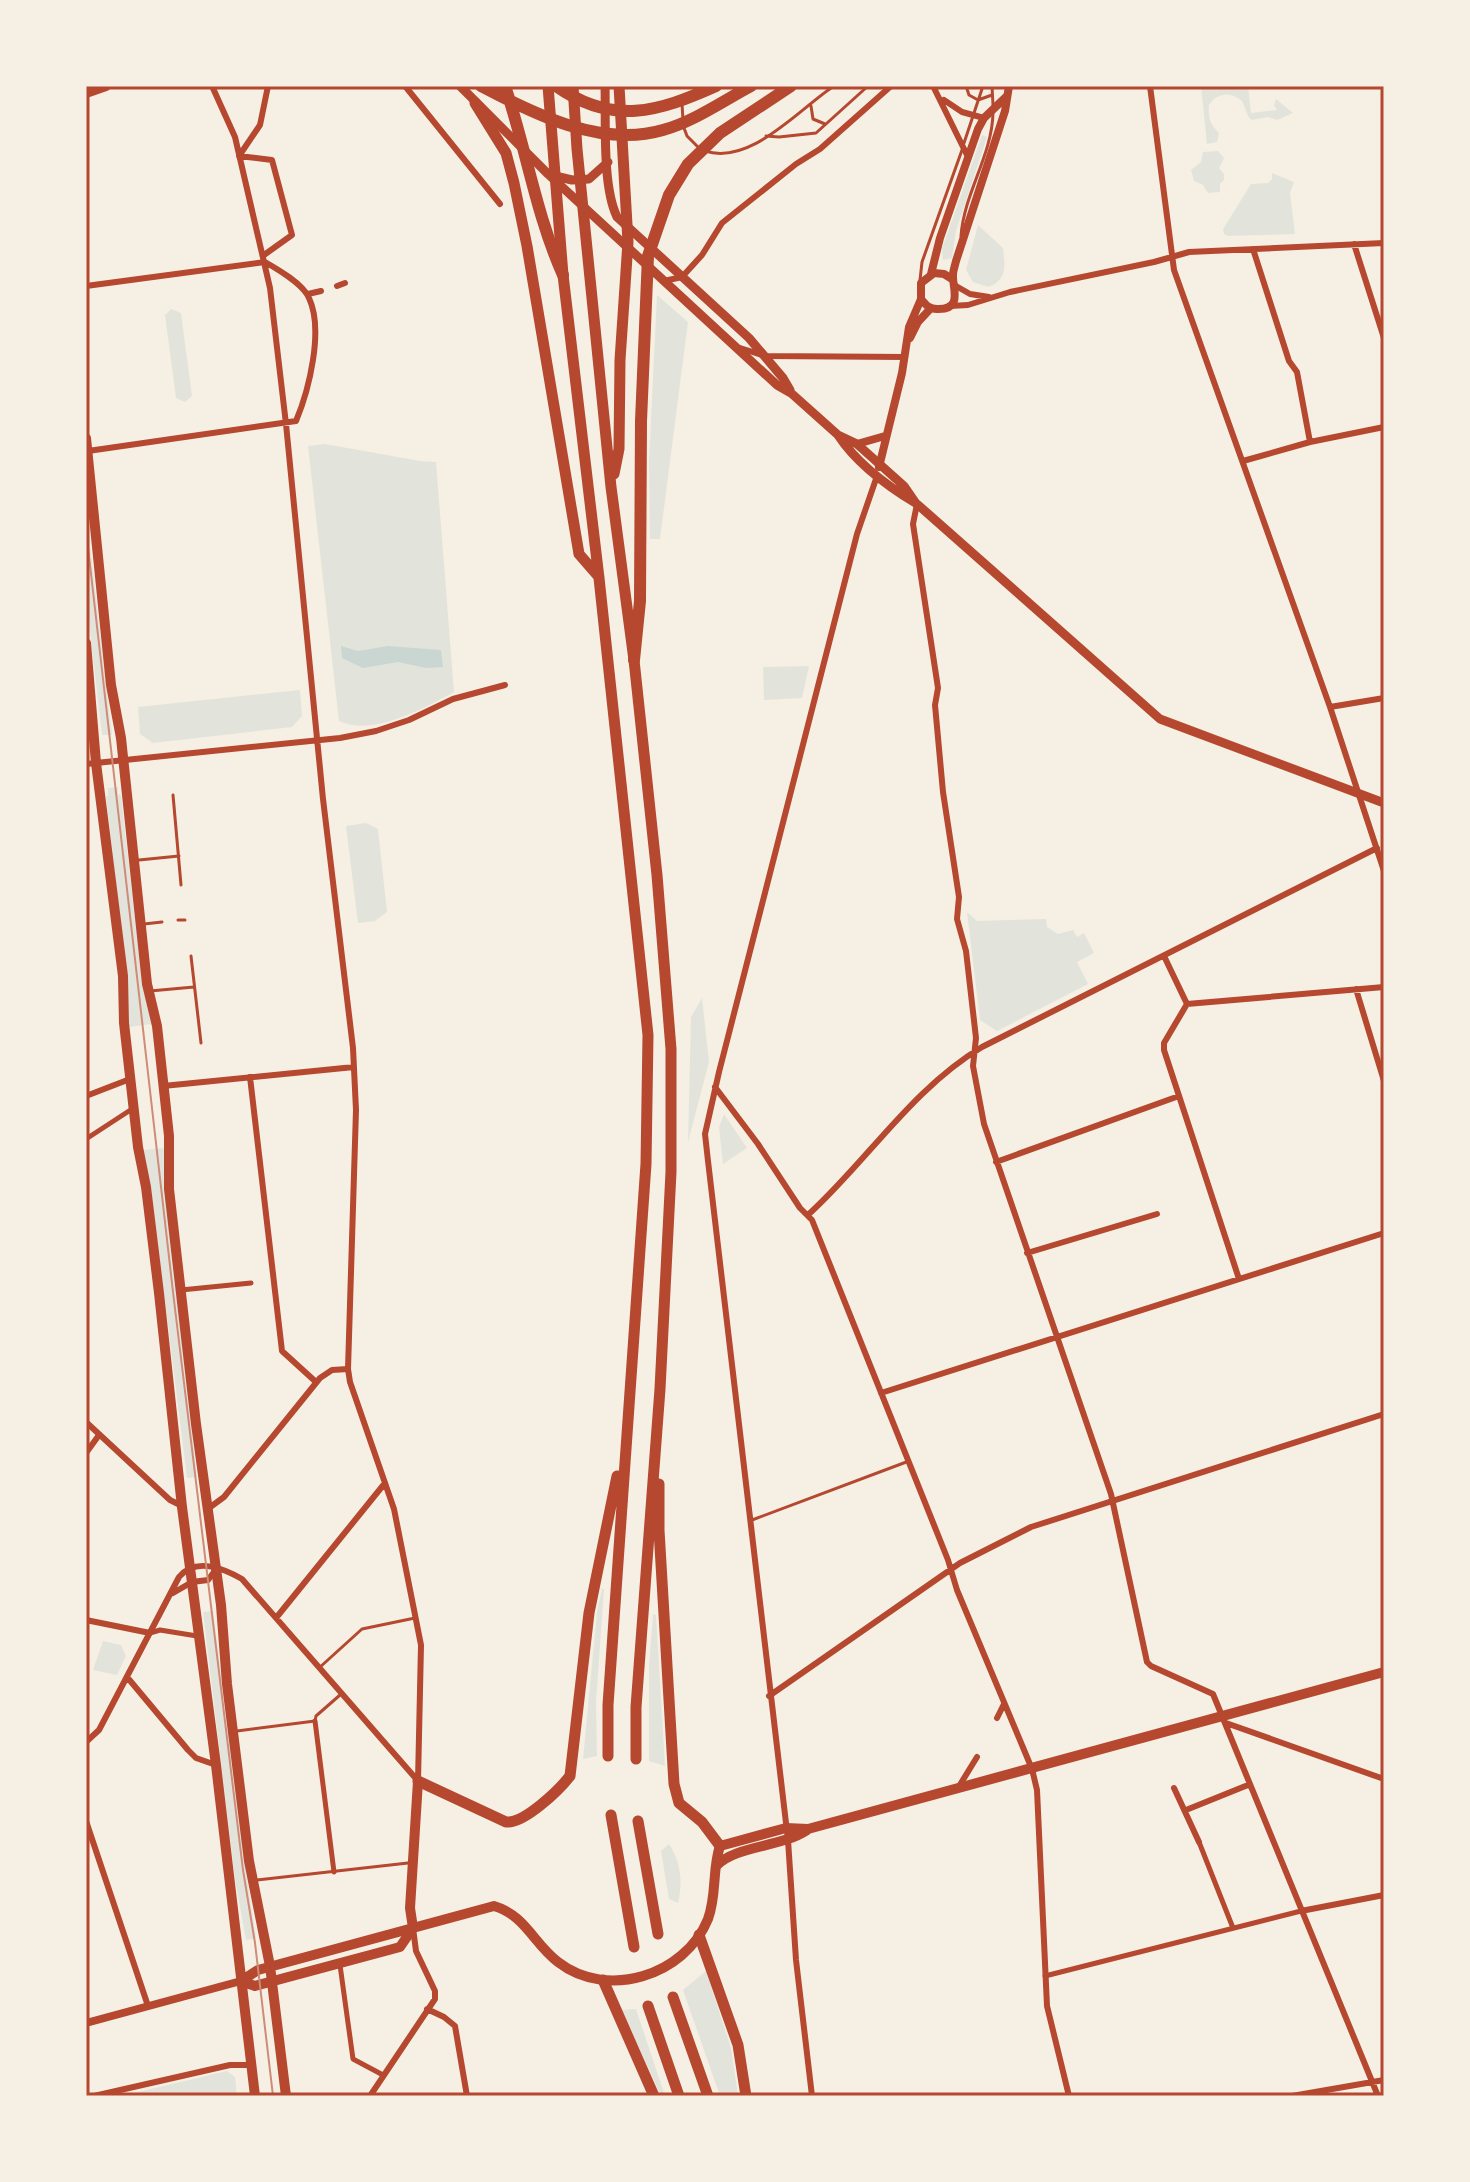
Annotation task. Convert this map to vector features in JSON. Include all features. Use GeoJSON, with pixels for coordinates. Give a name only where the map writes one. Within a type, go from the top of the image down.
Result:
{"type":"FeatureCollection","features":[{"type":"Feature","properties":{"kind":"highway"},"geometry":{"type":"LineString","coordinates":[[481,86],[500,89],[565,125],[612,133],[642,134],[663,130],[751,86]]}},
{"type":"Feature","properties":{"kind":"highway"},"geometry":{"type":"LineString","coordinates":[[548,86],[563,275],[648,1035],[646,1164],[608,1705],[608,1756]]}},
{"type":"Feature","properties":{"kind":"highway"},"geometry":{"type":"LineString","coordinates":[[556,86],[584,102],[619,112],[674,105],[716,86]]}},
{"type":"Feature","properties":{"kind":"highway"},"geometry":{"type":"LineString","coordinates":[[573,86],[611,487],[634,660],[657,875],[671,1049],[671,1172],[660,1389],[636,1707],[636,1759]]}},
{"type":"Feature","properties":{"kind":"highway"},"geometry":{"type":"LineString","coordinates":[[611,487],[619,449],[620,360],[628,242],[619,86]]}},
{"type":"Feature","properties":{"kind":"highway"},"geometry":{"type":"LineString","coordinates":[[634,660],[640,601],[641,421],[648,256],[669,195],[688,164],[720,133],[791,86]]}},
{"type":"Feature","properties":{"kind":"highway"},"geometry":{"type":"LineString","coordinates":[[500,89],[536,190],[548,242],[563,275]]}},
{"type":"Feature","properties":{"kind":"highway"},"geometry":{"type":"LineString","coordinates":[[475,103],[506,153],[514,183],[579,554],[599,578]]}},
{"type":"Feature","properties":{"kind":"highway"},"geometry":{"type":"LineString","coordinates":[[660,1389],[659,1530],[674,1784],[679,1803],[702,1822],[720,1846]]}},
{"type":"Feature","properties":{"kind":"highway"},"geometry":{"type":"LineString","coordinates":[[418,1781],[513,1823],[529,1816],[570,1776],[589,1613],[626,1432]]}},
{"type":"Feature","properties":{"kind":"highway"},"geometry":{"type":"LineString","coordinates":[[611,1815],[634,1947]]}},
{"type":"Feature","properties":{"kind":"highway"},"geometry":{"type":"LineString","coordinates":[[638,1821],[658,1934]]}},
{"type":"Feature","properties":{"kind":"highway"},"geometry":{"type":"LineString","coordinates":[[699,1935],[738,2045],[746,2096]]}},
{"type":"Feature","properties":{"kind":"highway"},"geometry":{"type":"LineString","coordinates":[[603,1980],[654,2096]]}},
{"type":"Feature","properties":{"kind":"highway"},"geometry":{"type":"LineString","coordinates":[[673,1997],[708,2096]]}},
{"type":"Feature","properties":{"kind":"highway"},"geometry":{"type":"LineString","coordinates":[[648,2006],[679,2096]]}},
{"type":"Feature","properties":{"kind":"main road"},"geometry":{"type":"LineString","coordinates":[[86,93],[106,86]]}},
{"type":"Feature","properties":{"kind":"main road"},"geometry":{"type":"LineString","coordinates":[[460,86],[548,174],[777,385],[791,393],[838,435],[848,449],[891,489],[917,504],[1160,719],[1384,803]]}},
{"type":"Feature","properties":{"kind":"main road"},"geometry":{"type":"LineString","coordinates":[[605,86],[612,208],[617,217],[765,356],[791,393]]}},
{"type":"Feature","properties":{"kind":"main road"},"geometry":{"type":"LineString","coordinates":[[548,174],[572,180],[589,179],[608,162]]}},
{"type":"Feature","properties":{"kind":"main road"},"geometry":{"type":"LineString","coordinates":[[838,435],[857,444],[880,464],[904,486],[917,504]]}},
{"type":"Feature","properties":{"kind":"main road"},"geometry":{"type":"LineString","coordinates":[[86,438],[111,685],[123,760],[149,992],[157,1026],[170,1150],[169,1189],[233,1731],[252,1881],[270,1966],[286,2096]]}},
{"type":"Feature","properties":{"kind":"main road"},"geometry":{"type":"LineString","coordinates":[[86,643],[91,763],[123,976],[130,1079],[156,1263],[182,1507],[255,2096]]}},
{"type":"Feature","properties":{"kind":"main road"},"geometry":{"type":"LineString","coordinates":[[241,1981],[253,1972],[270,1966],[494,1906],[508,1910],[520,1920],[559,1963],[585,1976],[603,1980],[640,1978],[663,1969],[683,1954],[699,1935],[712,1904],[720,1846],[808,1829],[1224,1719],[1384,1672]]}},
{"type":"Feature","properties":{"kind":"main road"},"geometry":{"type":"LineString","coordinates":[[241,1981],[255,1986],[400,1947],[413,1928],[410,1908],[418,1781]]}},
{"type":"Feature","properties":{"kind":"main road"},"geometry":{"type":"LineString","coordinates":[[716,1866],[727,1857],[787,1834]]}},
{"type":"Feature","properties":{"kind":"street"},"geometry":{"type":"LineString","coordinates":[[212,86],[235,137],[264,258],[286,424],[354,1067],[356,1110],[348,1369],[394,1509],[422,1658],[418,1781]]}},
{"type":"Feature","properties":{"kind":"street"},"geometry":{"type":"LineString","coordinates":[[239,156],[260,125],[268,86]]}},
{"type":"Feature","properties":{"kind":"street"},"geometry":{"type":"LineString","coordinates":[[405,86],[500,204]]}},
{"type":"Feature","properties":{"kind":"street"},"geometry":{"type":"LineString","coordinates":[[662,279],[682,277],[702,255],[722,223],[796,164],[820,149],[891,86]]}},
{"type":"Feature","properties":{"kind":"street"},"geometry":{"type":"LineString","coordinates":[[933,86],[968,157]]}},
{"type":"Feature","properties":{"kind":"street"},"geometry":{"type":"LineString","coordinates":[[950,306],[955,298],[954,282],[960,244],[1005,111],[1009,86]]}},
{"type":"Feature","properties":{"kind":"street"},"geometry":{"type":"LineString","coordinates":[[1150,86],[1174,270],[1330,707],[1384,871]]}},
{"type":"Feature","properties":{"kind":"street"},"geometry":{"type":"LineString","coordinates":[[931,274],[940,238],[984,118],[1007,96]]}},
{"type":"Feature","properties":{"kind":"street"},"geometry":{"type":"LineString","coordinates":[[941,98],[951,106],[984,118]]}},
{"type":"Feature","properties":{"kind":"street"},"geometry":{"type":"LineString","coordinates":[[86,286],[264,258],[292,235],[272,160],[239,156]]}},
{"type":"Feature","properties":{"kind":"street"},"geometry":{"type":"LineString","coordinates":[[921,299],[931,308],[939,310],[968,305],[1189,252],[1384,243]]}},
{"type":"Feature","properties":{"kind":"street"},"geometry":{"type":"LineString","coordinates":[[1354,244],[1384,338]]}},
{"type":"Feature","properties":{"kind":"street"},"geometry":{"type":"LineString","coordinates":[[1253,249],[1289,361],[1297,372],[1310,442]]}},
{"type":"Feature","properties":{"kind":"street"},"geometry":{"type":"LineString","coordinates":[[88,451],[296,421],[306,398],[317,322],[308,294],[264,258]]}},
{"type":"Feature","properties":{"kind":"street"},"geometry":{"type":"LineString","coordinates":[[812,2096],[796,1960],[787,1834],[705,1134],[857,534],[877,476],[909,327],[921,299],[920,287],[931,274],[941,273],[970,294],[993,297]]}},
{"type":"Feature","properties":{"kind":"street"},"geometry":{"type":"LineString","coordinates":[[308,294],[321,291]]}},
{"type":"Feature","properties":{"kind":"street"},"geometry":{"type":"LineString","coordinates":[[908,343],[918,322],[931,308]]}},
{"type":"Feature","properties":{"kind":"street"},"geometry":{"type":"LineString","coordinates":[[737,347],[765,356],[905,357]]}},
{"type":"Feature","properties":{"kind":"street"},"geometry":{"type":"LineString","coordinates":[[1243,461],[1310,442],[1384,427]]}},
{"type":"Feature","properties":{"kind":"street"},"geometry":{"type":"LineString","coordinates":[[857,444],[885,436]]}},
{"type":"Feature","properties":{"kind":"street"},"geometry":{"type":"LineString","coordinates":[[917,504],[913,524],[938,688],[936,719],[959,897],[957,919],[966,951],[972,1009],[973,1066],[984,1124],[1113,1502],[1147,1662],[1210,1691],[1378,2096]]}},
{"type":"Feature","properties":{"kind":"street"},"geometry":{"type":"LineString","coordinates":[[91,763],[340,738],[376,731],[409,720],[453,699],[505,685]]}},
{"type":"Feature","properties":{"kind":"street"},"geometry":{"type":"LineString","coordinates":[[1330,707],[1384,698]]}},
{"type":"Feature","properties":{"kind":"street"},"geometry":{"type":"LineString","coordinates":[[809,1214],[953,1065],[1377,848]]}},
{"type":"Feature","properties":{"kind":"street"},"geometry":{"type":"LineString","coordinates":[[1164,956],[1187,1004]]}},
{"type":"Feature","properties":{"kind":"street"},"geometry":{"type":"LineString","coordinates":[[1187,1004],[1384,987]]}},
{"type":"Feature","properties":{"kind":"street"},"geometry":{"type":"LineString","coordinates":[[1356,989],[1384,1081]]}},
{"type":"Feature","properties":{"kind":"street"},"geometry":{"type":"LineString","coordinates":[[1187,1004],[1164,1043],[1239,1279]]}},
{"type":"Feature","properties":{"kind":"street"},"geometry":{"type":"LineString","coordinates":[[163,1086],[354,1067]]}},
{"type":"Feature","properties":{"kind":"street"},"geometry":{"type":"LineString","coordinates":[[250,1077],[282,1351],[316,1382]]}},
{"type":"Feature","properties":{"kind":"street"},"geometry":{"type":"LineString","coordinates":[[86,1096],[130,1079]]}},
{"type":"Feature","properties":{"kind":"street"},"geometry":{"type":"LineString","coordinates":[[715,1087],[758,1144],[800,1208],[809,1214],[1032,1769],[1037,1790],[1047,2006],[1069,2096]]}},
{"type":"Feature","properties":{"kind":"street"},"geometry":{"type":"LineString","coordinates":[[996,1162],[1179,1096]]}},
{"type":"Feature","properties":{"kind":"street"},"geometry":{"type":"LineString","coordinates":[[86,1139],[122,1113],[134,1109]]}},
{"type":"Feature","properties":{"kind":"street"},"geometry":{"type":"LineString","coordinates":[[1027,1253],[1157,1214]]}},
{"type":"Feature","properties":{"kind":"street"},"geometry":{"type":"LineString","coordinates":[[881,1393],[1384,1233]]}},
{"type":"Feature","properties":{"kind":"street"},"geometry":{"type":"LineString","coordinates":[[180,1290],[251,1283]]}},
{"type":"Feature","properties":{"kind":"street"},"geometry":{"type":"LineString","coordinates":[[209,1508],[224,1497],[316,1382],[332,1370],[348,1369]]}},
{"type":"Feature","properties":{"kind":"street"},"geometry":{"type":"LineString","coordinates":[[769,1696],[951,1570],[990,1546],[1031,1527],[1384,1414]]}},
{"type":"Feature","properties":{"kind":"street"},"geometry":{"type":"LineString","coordinates":[[86,1422],[170,1500],[182,1507]]}},
{"type":"Feature","properties":{"kind":"street"},"geometry":{"type":"LineString","coordinates":[[86,1453],[99,1435]]}},
{"type":"Feature","properties":{"kind":"street"},"geometry":{"type":"LineString","coordinates":[[276,1618],[385,1483]]}},
{"type":"Feature","properties":{"kind":"street"},"geometry":{"type":"LineString","coordinates":[[86,1742],[99,1730],[179,1577],[190,1567],[206,1565],[242,1579],[418,1781]]}},
{"type":"Feature","properties":{"kind":"street"},"geometry":{"type":"LineString","coordinates":[[170,1595],[192,1582],[208,1580],[216,1569]]}},
{"type":"Feature","properties":{"kind":"street"},"geometry":{"type":"LineString","coordinates":[[86,1620],[150,1633],[160,1630],[198,1636]]}},
{"type":"Feature","properties":{"kind":"street"},"geometry":{"type":"LineString","coordinates":[[127,1677],[196,1758],[216,1765]]}},
{"type":"Feature","properties":{"kind":"street"},"geometry":{"type":"LineString","coordinates":[[997,1718],[1004,1704]]}},
{"type":"Feature","properties":{"kind":"street"},"geometry":{"type":"LineString","coordinates":[[1224,1719],[1384,1779]]}},
{"type":"Feature","properties":{"kind":"street"},"geometry":{"type":"LineString","coordinates":[[315,1721],[334,1872]]}},
{"type":"Feature","properties":{"kind":"street"},"geometry":{"type":"LineString","coordinates":[[958,1789],[977,1757]]}},
{"type":"Feature","properties":{"kind":"street"},"geometry":{"type":"LineString","coordinates":[[1186,1810],[1248,1785]]}},
{"type":"Feature","properties":{"kind":"street"},"geometry":{"type":"LineString","coordinates":[[1174,1788],[1186,1810],[1233,1928]]}},
{"type":"Feature","properties":{"kind":"street"},"geometry":{"type":"LineString","coordinates":[[86,1821],[148,2006]]}},
{"type":"Feature","properties":{"kind":"street"},"geometry":{"type":"LineString","coordinates":[[1045,1976],[1301,1911],[1384,1895]]}},
{"type":"Feature","properties":{"kind":"street"},"geometry":{"type":"LineString","coordinates":[[370,2096],[435,1999],[435,1991],[416,1951],[413,1928]]}},
{"type":"Feature","properties":{"kind":"street"},"geometry":{"type":"LineString","coordinates":[[340,1964],[353,2059],[383,2075]]}},
{"type":"Feature","properties":{"kind":"street"},"geometry":{"type":"LineString","coordinates":[[86,2023],[241,1981]]}},
{"type":"Feature","properties":{"kind":"street"},"geometry":{"type":"LineString","coordinates":[[427,2009],[455,2026],[467,2096]]}},
{"type":"Feature","properties":{"kind":"street"},"geometry":{"type":"LineString","coordinates":[[94,2096],[230,2065],[251,2065]]}},
{"type":"Feature","properties":{"kind":"street"},"geometry":{"type":"LineString","coordinates":[[1292,2096],[1331,2093],[1384,2080]]}},
{"type":"Feature","properties":{"kind":"lane"},"geometry":{"type":"LineString","coordinates":[[684,95],[683,125],[695,145],[714,154],[736,152],[766,136],[790,122],[834,86]]}},
{"type":"Feature","properties":{"kind":"lane"},"geometry":{"type":"LineString","coordinates":[[766,136],[816,133],[868,86]]}},
{"type":"Feature","properties":{"kind":"lane"},"geometry":{"type":"LineString","coordinates":[[966,86],[969,95],[978,100],[992,95]]}},
{"type":"Feature","properties":{"kind":"lane"},"geometry":{"type":"LineString","coordinates":[[920,287],[922,262],[983,86]]}},
{"type":"Feature","properties":{"kind":"lane"},"geometry":{"type":"LineString","coordinates":[[960,244],[962,218],[991,134],[992,86]]}},
{"type":"Feature","properties":{"kind":"lane"},"geometry":{"type":"LineString","coordinates":[[811,106],[813,119],[825,124]]}},
{"type":"Feature","properties":{"kind":"lane"},"geometry":{"type":"LineString","coordinates":[[173,795],[181,885]]}},
{"type":"Feature","properties":{"kind":"lane"},"geometry":{"type":"LineString","coordinates":[[133,861],[179,856]]}},
{"type":"Feature","properties":{"kind":"lane"},"geometry":{"type":"LineString","coordinates":[[178,920],[185,920]]}},
{"type":"Feature","properties":{"kind":"lane"},"geometry":{"type":"LineString","coordinates":[[141,925],[162,922]]}},
{"type":"Feature","properties":{"kind":"lane"},"geometry":{"type":"LineString","coordinates":[[191,956],[201,1043]]}},
{"type":"Feature","properties":{"kind":"lane"},"geometry":{"type":"LineString","coordinates":[[149,992],[194,987]]}},
{"type":"Feature","properties":{"kind":"lane"},"geometry":{"type":"LineString","coordinates":[[751,1520],[909,1461]]}},
{"type":"Feature","properties":{"kind":"lane"},"geometry":{"type":"LineString","coordinates":[[319,1668],[362,1629],[415,1618]]}},
{"type":"Feature","properties":{"kind":"lane"},"geometry":{"type":"LineString","coordinates":[[233,1731],[315,1721],[316,1716],[342,1693]]}},
{"type":"Feature","properties":{"kind":"lane"},"geometry":{"type":"LineString","coordinates":[[252,1881],[412,1863]]}},
{"type":"Feature","properties":{"kind":"shaded area"},"geometry":{"type":"Polygon","coordinates":[[[1201,86],[1248,86],[1251,113],[1277,110],[1274,105],[1276,99],[1293,113],[1277,120],[1268,117],[1252,120],[1242,101],[1233,96],[1220,96],[1209,105],[1210,120],[1219,133],[1217,142],[1207,144],[1201,86]]]}},
{"type":"Feature","properties":{"kind":"shaded area"},"geometry":{"type":"Polygon","coordinates":[[[982,135],[987,137],[956,231],[952,258],[943,260],[942,249],[982,135]]]}},
{"type":"Feature","properties":{"kind":"shaded area"},"geometry":{"type":"Polygon","coordinates":[[[1218,151],[1224,158],[1219,168],[1224,180],[1220,184],[1220,192],[1208,193],[1203,185],[1194,181],[1191,170],[1201,162],[1203,152],[1218,151]]]}},
{"type":"Feature","properties":{"kind":"shaded area"},"geometry":{"type":"Polygon","coordinates":[[[1272,173],[1294,182],[1290,193],[1295,234],[1224,234],[1223,229],[1251,184],[1268,183],[1272,173]]]}},
{"type":"Feature","properties":{"kind":"shaded area"},"geometry":{"type":"Polygon","coordinates":[[[978,225],[1003,248],[1002,276],[988,287],[973,282],[966,270],[978,225]]]}},
{"type":"Feature","properties":{"kind":"shaded area"},"geometry":{"type":"Polygon","coordinates":[[[657,295],[688,322],[660,539],[650,539],[649,462],[657,295]]]}},
{"type":"Feature","properties":{"kind":"shaded area"},"geometry":{"type":"Polygon","coordinates":[[[171,309],[181,313],[192,396],[185,402],[176,398],[165,315],[171,309]]]}},
{"type":"Feature","properties":{"kind":"shaded area"},"geometry":{"type":"Polygon","coordinates":[[[325,444],[436,462],[454,692],[414,712],[382,723],[352,725],[339,721],[308,446],[325,444]]]}},
{"type":"Feature","properties":{"kind":"shaded area"},"geometry":{"type":"Polygon","coordinates":[[[86,510],[112,735],[102,735],[86,597],[86,510]]]}},
{"type":"Feature","properties":{"kind":"shaded area"},"geometry":{"type":"Polygon","coordinates":[[[341,646],[358,651],[388,646],[441,650],[443,667],[426,668],[398,662],[363,668],[342,658],[341,646]]]}},
{"type":"Feature","properties":{"kind":"shaded area"},"geometry":{"type":"Polygon","coordinates":[[[809,666],[802,698],[764,700],[763,667],[809,666]]]}},
{"type":"Feature","properties":{"kind":"shaded area"},"geometry":{"type":"Polygon","coordinates":[[[300,690],[302,716],[292,727],[153,743],[140,734],[138,707],[300,690]]]}},
{"type":"Feature","properties":{"kind":"shaded area"},"geometry":{"type":"Polygon","coordinates":[[[118,787],[142,982],[151,1024],[129,1027],[128,987],[106,796],[108,788],[118,787]]]}},
{"type":"Feature","properties":{"kind":"shaded area"},"geometry":{"type":"Polygon","coordinates":[[[366,823],[378,829],[387,912],[375,921],[358,923],[346,826],[366,823]]]}},
{"type":"Feature","properties":{"kind":"shaded area"},"geometry":{"type":"Polygon","coordinates":[[[967,912],[977,921],[1046,919],[1047,927],[1058,934],[1073,930],[1077,937],[1084,933],[1094,953],[1077,962],[1088,984],[997,1031],[980,1020],[967,912]]]}},
{"type":"Feature","properties":{"kind":"shaded area"},"geometry":{"type":"Polygon","coordinates":[[[702,998],[709,1062],[688,1142],[691,1017],[702,998]]]}},
{"type":"Feature","properties":{"kind":"shaded area"},"geometry":{"type":"Polygon","coordinates":[[[724,1114],[747,1148],[723,1164],[719,1127],[724,1114]]]}},
{"type":"Feature","properties":{"kind":"shaded area"},"geometry":{"type":"Polygon","coordinates":[[[166,1148],[164,1185],[197,1477],[187,1478],[151,1189],[143,1150],[166,1148]]]}},
{"type":"Feature","properties":{"kind":"shaded area"},"geometry":{"type":"Polygon","coordinates":[[[602,1589],[596,1701],[597,1756],[583,1759],[597,1612],[602,1589]]]}},
{"type":"Feature","properties":{"kind":"shaded area"},"geometry":{"type":"Polygon","coordinates":[[[213,1611],[256,1938],[246,1940],[235,1879],[203,1612],[213,1611]]]}},
{"type":"Feature","properties":{"kind":"shaded area"},"geometry":{"type":"Polygon","coordinates":[[[653,1614],[656,1615],[665,1766],[649,1761],[649,1667],[653,1614]]]}},
{"type":"Feature","properties":{"kind":"shaded area"},"geometry":{"type":"Polygon","coordinates":[[[103,1641],[121,1645],[126,1656],[117,1675],[93,1670],[103,1641]]]}},
{"type":"Feature","properties":{"kind":"shaded area"},"geometry":{"type":"Polygon","coordinates":[[[669,1844],[680,1873],[678,1903],[669,1899],[661,1851],[669,1844]]]}},
{"type":"Feature","properties":{"kind":"shaded area"},"geometry":{"type":"Polygon","coordinates":[[[706,1971],[731,2048],[738,2096],[720,2096],[683,1990],[706,1971]]]}},
{"type":"Feature","properties":{"kind":"shaded area"},"geometry":{"type":"Polygon","coordinates":[[[636,2009],[665,2096],[661,2096],[622,2010],[636,2009]]]}},
{"type":"Feature","properties":{"kind":"shaded area"},"geometry":{"type":"Polygon","coordinates":[[[227,2071],[235,2077],[237,2096],[121,2096],[227,2071]]]}},
{"type":"Feature","properties":{"kind":"tram line"},"geometry":{"type":"LineString","coordinates":[[86,530],[173,1292],[273,2096]]}}]}
